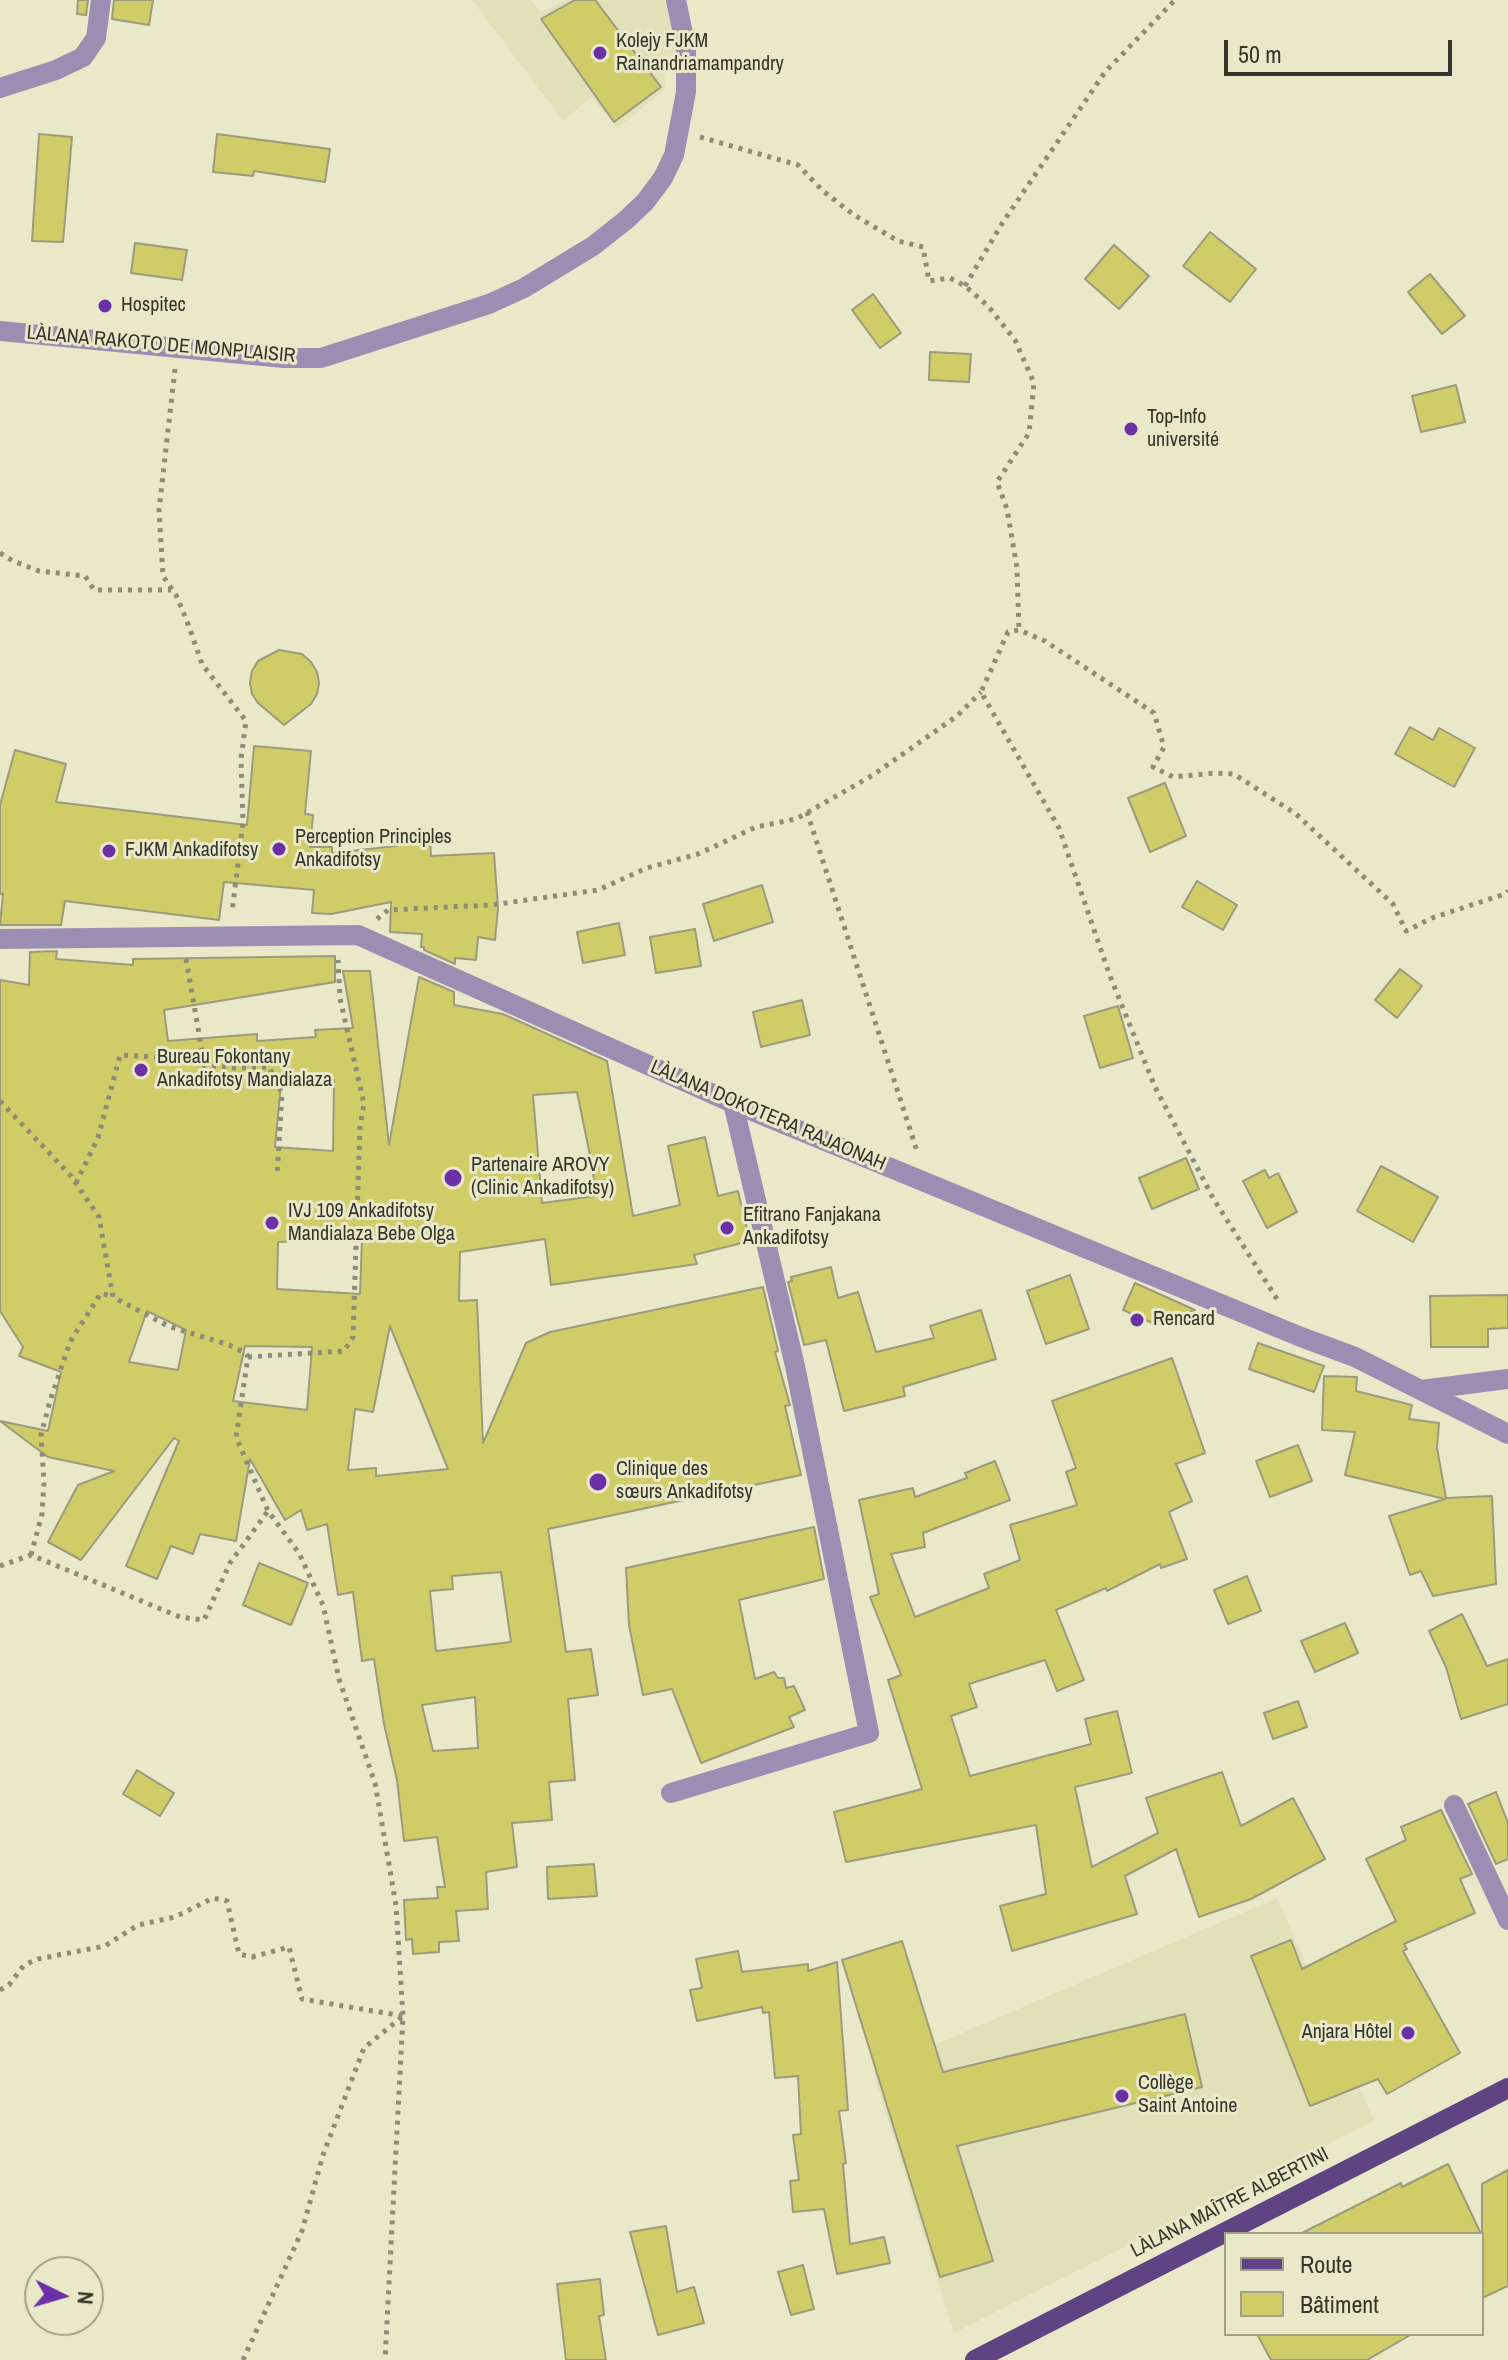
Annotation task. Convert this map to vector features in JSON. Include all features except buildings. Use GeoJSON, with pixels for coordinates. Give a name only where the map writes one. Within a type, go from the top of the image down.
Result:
{"type":"FeatureCollection","features":[{"type":"Feature","properties":{"kind":"main road","name":"LÀLANA MAÎTRE ALBERTINI"},"geometry":{"type":"LineString","coordinates":[[1226,2232],[1508,2088]]}},
{"type":"Feature","properties":{"kind":"main road","name":"LÀLANA MAÎTRE ALBERTINI"},"geometry":{"type":"LineString","coordinates":[[975,2360],[1224,2233]]}},
{"type":"Feature","properties":{"kind":"street"},"geometry":{"type":"LineString","coordinates":[[0,88],[56,70],[83,57],[96,38],[101,0]]}},
{"type":"Feature","properties":{"kind":"street","name":"LÀLANA RAKOTO DE MONPLAISIR"},"geometry":{"type":"LineString","coordinates":[[0,331],[284,358],[321,358],[489,304],[524,288],[564,265],[626,220],[663,178],[681,129],[686,92],[686,48],[676,0]]}},
{"type":"Feature","properties":{"kind":"street","name":"LÀLANA DOKOTERA RAJAONAH"},"geometry":{"type":"LineString","coordinates":[[0,939],[358,935],[733,1103],[1355,1357],[1508,1434]]}},
{"type":"Feature","properties":{"kind":"street"},"geometry":{"type":"LineString","coordinates":[[671,1793],[869,1733],[795,1366],[733,1103]]}},
{"type":"Feature","properties":{"kind":"street"},"geometry":{"type":"LineString","coordinates":[[1421,1390],[1508,1379]]}},
{"type":"Feature","properties":{"kind":"street"},"geometry":{"type":"LineString","coordinates":[[1454,1805],[1508,1920]]}},
{"type":"Feature","properties":{"kind":"path"},"geometry":{"type":"LineString","coordinates":[[965,286],[1003,222],[1105,72],[1175,0]]}},
{"type":"Feature","properties":{"kind":"path"},"geometry":{"type":"LineString","coordinates":[[681,129],[798,165],[823,191],[854,215],[898,241],[923,247],[929,281],[950,278],[965,286],[988,306],[1015,340],[1034,383],[1029,433],[997,482],[1007,509],[1017,568],[1019,630]]}},
{"type":"Feature","properties":{"kind":"path"},"geometry":{"type":"LineString","coordinates":[[178,348],[159,510],[163,576],[187,621],[202,664],[246,721],[241,759],[243,822],[232,894],[231,937]]}},
{"type":"Feature","properties":{"kind":"path"},"geometry":{"type":"LineString","coordinates":[[0,553],[39,571],[85,576],[94,590],[172,590]]}},
{"type":"Feature","properties":{"kind":"path"},"geometry":{"type":"LineString","coordinates":[[358,935],[388,910],[491,905],[598,890],[647,868],[698,854],[756,827],[796,819],[873,775],[957,716],[981,692],[1008,632],[1019,630],[1045,641],[1154,713],[1164,747],[1153,767],[1173,777],[1234,774],[1296,814],[1393,904],[1406,931],[1432,918],[1508,891]]}},
{"type":"Feature","properties":{"kind":"path"},"geometry":{"type":"LineString","coordinates":[[981,692],[1059,828],[1110,976],[1155,1087],[1213,1198],[1301,1337]]}},
{"type":"Feature","properties":{"kind":"path"},"geometry":{"type":"LineString","coordinates":[[807,812],[927,1183]]}},
{"type":"Feature","properties":{"kind":"path"},"geometry":{"type":"LineString","coordinates":[[248,1357],[344,1351],[353,1337],[360,1126],[364,1104],[340,998],[337,935]]}},
{"type":"Feature","properties":{"kind":"path"},"geometry":{"type":"LineString","coordinates":[[76,1183],[98,1138],[120,1055],[172,1058],[198,1056],[202,1051],[187,975],[185,938]]}},
{"type":"Feature","properties":{"kind":"path"},"geometry":{"type":"LineString","coordinates":[[198,1056],[202,1065],[269,1067],[282,1093],[277,1175]]}},
{"type":"Feature","properties":{"kind":"path"},"geometry":{"type":"LineString","coordinates":[[0,1101],[76,1183],[99,1217],[113,1297]]}},
{"type":"Feature","properties":{"kind":"path"},"geometry":{"type":"LineString","coordinates":[[31,1555],[42,1514],[41,1435],[50,1401],[70,1342],[101,1293],[168,1326],[246,1353],[248,1357],[236,1437],[268,1511],[299,1553],[323,1605],[339,1679],[375,1783],[396,1905],[403,2016],[385,2360]]}},
{"type":"Feature","properties":{"kind":"path"},"geometry":{"type":"LineString","coordinates":[[0,1566],[31,1555],[180,1617],[204,1620],[230,1563],[268,1511]]}},
{"type":"Feature","properties":{"kind":"path"},"geometry":{"type":"LineString","coordinates":[[0,1990],[9,1985],[24,1965],[38,1959],[105,1946],[138,1925],[175,1917],[213,1898],[227,1901],[239,1954],[252,1957],[289,1947],[302,1999],[403,2016]]}},
{"type":"Feature","properties":{"kind":"path"},"geometry":{"type":"LineString","coordinates":[[243,2360],[302,2231],[323,2155],[364,2048],[403,2016]]}},
{"type":"Feature","properties":{"kind":"shaded area"},"geometry":{"type":"Polygon","coordinates":[[[472,0],[531,0],[541,12],[565,0],[678,0],[680,50],[664,64],[665,90],[617,128],[591,97],[563,121],[472,0]]]}},
{"type":"Feature","properties":{"kind":"shaded area","name":"Collège Saint Antoine"},"geometry":{"type":"Polygon","coordinates":[[[1277,1898],[1374,2121],[954,2333],[873,2071],[1277,1898]]]}},
{"type":"Feature","properties":{"kind":"place","name":"Kolejy FJKM Rainandriamampandry"},"geometry":{"type":"Point","coordinates":[600,53]}},
{"type":"Feature","properties":{"kind":"place","name":"Hospitec"},"geometry":{"type":"Point","coordinates":[105,306]}},
{"type":"Feature","properties":{"kind":"place","name":"Top-Info université"},"geometry":{"type":"Point","coordinates":[1131,429]}},
{"type":"Feature","properties":{"kind":"place","name":"Perception Principles Ankadifotsy"},"geometry":{"type":"Point","coordinates":[279,849]}},
{"type":"Feature","properties":{"kind":"place","name":"FJKM Ankadifotsy"},"geometry":{"type":"Point","coordinates":[109,851]}},
{"type":"Feature","properties":{"kind":"place","name":"Bureau Fokontany Ankadifotsy Mandialaza"},"geometry":{"type":"Point","coordinates":[141,1070]}},
{"type":"Feature","properties":{"kind":"place","name":"Partenaire AROVY (Clinic Ankadifotsy)"},"geometry":{"type":"Point","coordinates":[453,1178]}},
{"type":"Feature","properties":{"kind":"place","name":"IVJ 109 Ankadifotsy Mandialaza Bebe Olga"},"geometry":{"type":"Point","coordinates":[272,1223]}},
{"type":"Feature","properties":{"kind":"place","name":"Efitrano Fanjakana Ankadifotsy"},"geometry":{"type":"Point","coordinates":[727,1228]}},
{"type":"Feature","properties":{"kind":"place","name":"Rencard"},"geometry":{"type":"Point","coordinates":[1137,1320]}},
{"type":"Feature","properties":{"kind":"place","name":"Clinique des sœurs Ankadifotsy"},"geometry":{"type":"Point","coordinates":[598,1482]}},
{"type":"Feature","properties":{"kind":"place","name":"Anjara Hôtel"},"geometry":{"type":"Point","coordinates":[1408,2033]}},
{"type":"Feature","properties":{"kind":"place","name":"Collège Saint Antoine"},"geometry":{"type":"Point","coordinates":[1122,2096]}}]}
